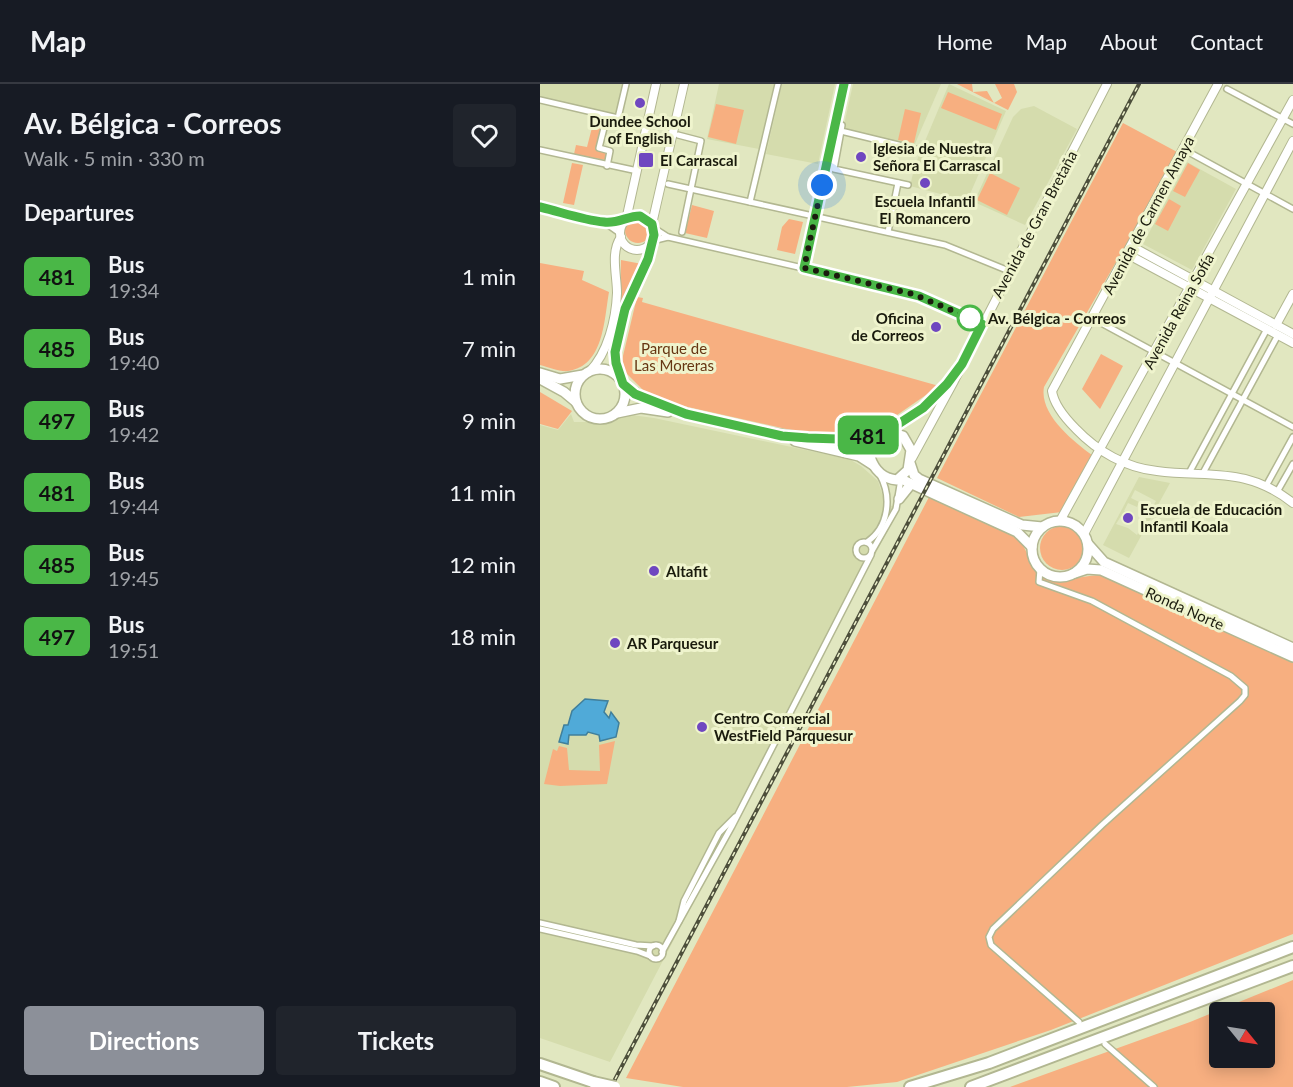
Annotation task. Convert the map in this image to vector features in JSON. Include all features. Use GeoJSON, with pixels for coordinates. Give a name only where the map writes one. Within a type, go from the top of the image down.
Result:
{"type":"FeatureCollection","features":[{"type":"Feature","properties":{"kind":"highway"},"geometry":{"type":"LineString","coordinates":[[910,1087],[989,1063],[1293,948]]}},
{"type":"Feature","properties":{"kind":"highway"},"geometry":{"type":"LineString","coordinates":[[971,1087],[1293,966]]}},
{"type":"Feature","properties":{"kind":"highway"},"geometry":{"type":"LineString","coordinates":[[540,1064],[615,1087]]}},
{"type":"Feature","properties":{"kind":"highway"},"geometry":{"type":"LineString","coordinates":[[540,1083],[554,1087]]}},
{"type":"Feature","properties":{"kind":"main road"},"geometry":{"type":"LineString","coordinates":[[576,402],[576,386],[601,357],[607,341],[616,296],[615,250],[626,221],[656,84]]}},
{"type":"Feature","properties":{"kind":"main road"},"geometry":{"type":"LineString","coordinates":[[540,379],[564,392],[586,415],[597,419],[616,413],[624,401],[615,352],[625,309],[648,259],[684,84]]}},
{"type":"Feature","properties":{"kind":"main road","name":"Avenida de Gran Bretaña"},"geometry":{"type":"LineString","coordinates":[[911,461],[1107,84]]}},
{"type":"Feature","properties":{"kind":"main road","name":"Avenida de Carmen Amaya"},"geometry":{"type":"LineString","coordinates":[[1218,84],[1052,391],[1053,399],[1069,422],[1112,457],[1155,471],[1243,477],[1266,486],[1293,503]]}},
{"type":"Feature","properties":{"kind":"main road","name":"Avenida Reina Sofía"},"geometry":{"type":"LineString","coordinates":[[1060,521],[1293,100]]}},
{"type":"Feature","properties":{"kind":"main road","name":"Avenida Reina Sofía"},"geometry":{"type":"LineString","coordinates":[[1084,534],[1293,141]]}},
{"type":"Feature","properties":{"kind":"main road"},"geometry":{"type":"LineString","coordinates":[[626,221],[640,216],[653,226]]}},
{"type":"Feature","properties":{"kind":"main road"},"geometry":{"type":"LineString","coordinates":[[621,236],[631,248],[642,249],[651,242]]}},
{"type":"Feature","properties":{"kind":"main road"},"geometry":{"type":"LineString","coordinates":[[1129,250],[1293,334]]}},
{"type":"Feature","properties":{"kind":"main road"},"geometry":{"type":"LineString","coordinates":[[1211,294],[1293,343]]}},
{"type":"Feature","properties":{"kind":"main road"},"geometry":{"type":"LineString","coordinates":[[1276,325],[1293,294]]}},
{"type":"Feature","properties":{"kind":"main road","name":"Avenida de Gran Bretaña"},"geometry":{"type":"LineString","coordinates":[[782,436],[838,439],[884,433],[926,405],[962,364]]}},
{"type":"Feature","properties":{"kind":"main road"},"geometry":{"type":"LineString","coordinates":[[540,373],[560,379],[606,370],[621,381]]}},
{"type":"Feature","properties":{"kind":"main road","name":"Avenida de Gran Bretaña"},"geometry":{"type":"LineString","coordinates":[[621,381],[638,396],[686,414]]}},
{"type":"Feature","properties":{"kind":"main road","name":"Avenida de Gran Bretaña"},"geometry":{"type":"LineString","coordinates":[[616,413],[644,408],[686,414],[856,456],[875,468]]}},
{"type":"Feature","properties":{"kind":"main road"},"geometry":{"type":"LineString","coordinates":[[1040,569],[1034,559],[1032,547],[1017,532],[901,479],[888,479],[875,468],[870,446],[884,433],[904,437],[911,448],[914,476],[919,479],[1022,525],[1042,527],[1060,521],[1074,524],[1084,534]]}},
{"type":"Feature","properties":{"kind":"main road"},"geometry":{"type":"LineString","coordinates":[[901,479],[911,461]]}},
{"type":"Feature","properties":{"kind":"main road"},"geometry":{"type":"LineString","coordinates":[[899,499],[911,484]]}},
{"type":"Feature","properties":{"kind":"main road"},"geometry":{"type":"LineString","coordinates":[[1032,547],[1042,527]]}},
{"type":"Feature","properties":{"kind":"main road","name":"Ronda Norte"},"geometry":{"type":"LineString","coordinates":[[1084,534],[1088,544],[1104,562],[1293,648]]}},
{"type":"Feature","properties":{"kind":"main road"},"geometry":{"type":"LineString","coordinates":[[1075,573],[1086,561],[1088,544]]}},
{"type":"Feature","properties":{"kind":"main road","name":"Ronda Norte"},"geometry":{"type":"LineString","coordinates":[[1040,569],[1057,577],[1087,569],[1101,570],[1293,657]]}},
{"type":"Feature","properties":{"kind":"street"},"geometry":{"type":"LineString","coordinates":[[540,100],[618,118],[626,84]]}},
{"type":"Feature","properties":{"kind":"street"},"geometry":{"type":"LineString","coordinates":[[750,202],[778,84]]}},
{"type":"Feature","properties":{"kind":"street"},"geometry":{"type":"LineString","coordinates":[[804,268],[844,84]]}},
{"type":"Feature","properties":{"kind":"street"},"geometry":{"type":"LineString","coordinates":[[1227,89],[1293,124]]}},
{"type":"Feature","properties":{"kind":"street"},"geometry":{"type":"LineString","coordinates":[[607,116],[599,148],[610,151],[607,166]]}},
{"type":"Feature","properties":{"kind":"street"},"geometry":{"type":"LineString","coordinates":[[836,123],[842,125],[834,169],[908,185]]}},
{"type":"Feature","properties":{"kind":"street"},"geometry":{"type":"LineString","coordinates":[[841,131],[919,150]]}},
{"type":"Feature","properties":{"kind":"street"},"geometry":{"type":"LineString","coordinates":[[678,135],[701,141],[682,232]]}},
{"type":"Feature","properties":{"kind":"street"},"geometry":{"type":"LineString","coordinates":[[1183,149],[1293,209]]}},
{"type":"Feature","properties":{"kind":"street"},"geometry":{"type":"LineString","coordinates":[[540,150],[633,170]]}},
{"type":"Feature","properties":{"kind":"street"},"geometry":{"type":"LineString","coordinates":[[888,231],[898,183]]}},
{"type":"Feature","properties":{"kind":"street"},"geometry":{"type":"LineString","coordinates":[[668,184],[945,245],[1009,272]]}},
{"type":"Feature","properties":{"kind":"street"},"geometry":{"type":"LineString","coordinates":[[540,207],[604,222],[626,221]]}},
{"type":"Feature","properties":{"kind":"street"},"geometry":{"type":"LineString","coordinates":[[604,222],[621,236]]}},
{"type":"Feature","properties":{"kind":"street"},"geometry":{"type":"LineString","coordinates":[[653,226],[669,237],[919,296],[982,324]]}},
{"type":"Feature","properties":{"kind":"street"},"geometry":{"type":"LineString","coordinates":[[651,242],[669,237]]}},
{"type":"Feature","properties":{"kind":"street"},"geometry":{"type":"LineString","coordinates":[[1092,318],[1293,428]]}},
{"type":"Feature","properties":{"kind":"street"},"geometry":{"type":"LineString","coordinates":[[1189,473],[1267,329]]}},
{"type":"Feature","properties":{"kind":"street"},"geometry":{"type":"LineString","coordinates":[[1203,473],[1278,335]]}},
{"type":"Feature","properties":{"kind":"street"},"geometry":{"type":"LineString","coordinates":[[1266,486],[1293,437]]}},
{"type":"Feature","properties":{"kind":"street"},"geometry":{"type":"LineString","coordinates":[[1277,492],[1293,464]]}},
{"type":"Feature","properties":{"kind":"street"},"geometry":{"type":"LineString","coordinates":[[862,572],[861,558],[856,548],[859,543],[867,542],[875,535],[888,505],[886,488],[875,468]]}},
{"type":"Feature","properties":{"kind":"street"},"geometry":{"type":"LineString","coordinates":[[540,929],[637,951],[658,959],[676,930],[893,516],[899,499],[901,479]]}},
{"type":"Feature","properties":{"kind":"street"},"geometry":{"type":"LineString","coordinates":[[867,542],[872,553]]}},
{"type":"Feature","properties":{"kind":"street"},"geometry":{"type":"LineString","coordinates":[[861,558],[872,553]]}},
{"type":"Feature","properties":{"kind":"street"},"geometry":{"type":"LineString","coordinates":[[1040,569],[1040,582],[1092,601],[1231,676],[1245,688],[1245,695],[1240,701],[1102,825],[993,929],[989,938],[992,945],[1079,1022]]}},
{"type":"Feature","properties":{"kind":"street"},"geometry":{"type":"LineString","coordinates":[[540,923],[636,945],[659,946],[662,952]]}},
{"type":"Feature","properties":{"kind":"street"},"geometry":{"type":"LineString","coordinates":[[650,956],[649,951],[653,946]]}},
{"type":"Feature","properties":{"kind":"street"},"geometry":{"type":"LineString","coordinates":[[1105,1044],[1154,1087]]}},
{"type":"Feature","properties":{"kind":"shaded area"},"geometry":{"type":"Polygon","coordinates":[[[540,84],[623,84],[616,116],[540,100],[540,84]]]}},
{"type":"Feature","properties":{"kind":"shaded area"},"geometry":{"type":"Polygon","coordinates":[[[719,84],[774,84],[759,149],[707,139],[719,84]]]}},
{"type":"Feature","properties":{"kind":"shaded area"},"geometry":{"type":"Polygon","coordinates":[[[782,84],[835,84],[818,164],[766,154],[782,84]]]}},
{"type":"Feature","properties":{"kind":"shaded area"},"geometry":{"type":"Polygon","coordinates":[[[853,84],[941,84],[914,146],[843,129],[853,84]]]}},
{"type":"Feature","properties":{"kind":"shaded area"},"geometry":{"type":"Polygon","coordinates":[[[949,84],[1006,111],[967,201],[910,186],[915,165],[949,84]]]}},
{"type":"Feature","properties":{"kind":"shaded area"},"geometry":{"type":"Polygon","coordinates":[[[1034,106],[1077,129],[1025,225],[974,202],[1013,117],[1021,109],[1034,106]]]}},
{"type":"Feature","properties":{"kind":"shaded area"},"geometry":{"type":"Polygon","coordinates":[[[1187,162],[1236,189],[1192,270],[1143,244],[1187,162]]]}},
{"type":"Feature","properties":{"kind":"shaded area"},"geometry":{"type":"Polygon","coordinates":[[[571,414],[574,422],[609,422],[624,414],[654,418],[849,459],[878,481],[885,503],[899,509],[610,1062],[540,1038],[540,425],[558,430],[571,414]]]}},
{"type":"Feature","properties":{"kind":"shaded area","name":"Escuela de Educación Infantil Koala"},"geometry":{"type":"Polygon","coordinates":[[[1139,477],[1170,483],[1129,558],[1103,545],[1139,477]],[[1135,490],[1131,498],[1139,502],[1137,507],[1128,503],[1124,511],[1132,516],[1129,521],[1121,516],[1116,524],[1128,528],[1137,535],[1147,516],[1142,513],[1143,510],[1149,513],[1156,501],[1135,490]]]}},
{"type":"Feature","properties":{"kind":"green space"},"geometry":{"type":"Polygon","coordinates":[[[957,84],[972,84],[973,92],[987,91],[994,103],[957,84]]]}},
{"type":"Feature","properties":{"kind":"green space"},"geometry":{"type":"Polygon","coordinates":[[[995,84],[1014,84],[1017,92],[1008,110],[994,103],[1002,98],[995,84]]]}},
{"type":"Feature","properties":{"kind":"green space"},"geometry":{"type":"Polygon","coordinates":[[[948,92],[1002,114],[996,130],[941,108],[948,92]]]}},
{"type":"Feature","properties":{"kind":"green space"},"geometry":{"type":"Polygon","coordinates":[[[716,104],[744,110],[736,144],[708,137],[716,104]]]}},
{"type":"Feature","properties":{"kind":"green space"},"geometry":{"type":"Polygon","coordinates":[[[905,109],[921,113],[914,143],[898,140],[905,109]]]}},
{"type":"Feature","properties":{"kind":"green space"},"geometry":{"type":"Polygon","coordinates":[[[595,116],[605,118],[597,151],[607,153],[605,160],[574,154],[576,145],[587,147],[595,116]]]}},
{"type":"Feature","properties":{"kind":"green space"},"geometry":{"type":"Polygon","coordinates":[[[1123,123],[1179,153],[1044,387],[1044,397],[1052,417],[1067,434],[1092,455],[1062,512],[1019,517],[937,478],[1123,123]]]}},
{"type":"Feature","properties":{"kind":"green space"},"geometry":{"type":"Polygon","coordinates":[[[572,163],[583,165],[574,205],[563,203],[572,163]]]}},
{"type":"Feature","properties":{"kind":"green space"},"geometry":{"type":"Polygon","coordinates":[[[1188,163],[1200,170],[1185,197],[1173,191],[1188,163]]]}},
{"type":"Feature","properties":{"kind":"green space"},"geometry":{"type":"Polygon","coordinates":[[[990,173],[1020,188],[1007,215],[977,200],[990,173]]]}},
{"type":"Feature","properties":{"kind":"green space"},"geometry":{"type":"Polygon","coordinates":[[[1169,199],[1181,206],[1168,231],[1155,224],[1169,199]]]}},
{"type":"Feature","properties":{"kind":"green space"},"geometry":{"type":"Polygon","coordinates":[[[692,205],[714,211],[707,238],[685,233],[692,205]]]}},
{"type":"Feature","properties":{"kind":"green space"},"geometry":{"type":"Polygon","coordinates":[[[638,217],[647,221],[651,230],[647,239],[638,243],[629,239],[625,230],[629,221],[638,217]]]}},
{"type":"Feature","properties":{"kind":"green space"},"geometry":{"type":"Polygon","coordinates":[[[789,219],[803,222],[795,254],[777,250],[782,227],[789,219]]]}},
{"type":"Feature","properties":{"kind":"green space"},"geometry":{"type":"Polygon","coordinates":[[[621,260],[642,264],[623,303],[620,302],[621,260]]]}},
{"type":"Feature","properties":{"kind":"green space"},"geometry":{"type":"Polygon","coordinates":[[[540,263],[584,271],[582,280],[609,292],[603,328],[595,351],[580,367],[568,371],[540,365],[540,263]]]}},
{"type":"Feature","properties":{"kind":"green space","name":"Parque de Las Moreras"},"geometry":{"type":"Polygon","coordinates":[[[637,297],[643,298],[642,302],[939,386],[874,431],[813,435],[652,399],[626,373],[622,360],[637,297]]]}},
{"type":"Feature","properties":{"kind":"green space"},"geometry":{"type":"Polygon","coordinates":[[[1101,354],[1123,366],[1100,409],[1082,389],[1101,354]]]}},
{"type":"Feature","properties":{"kind":"green space"},"geometry":{"type":"Polygon","coordinates":[[[540,392],[572,411],[558,429],[540,424],[540,392]]]}},
{"type":"Feature","properties":{"kind":"green space"},"geometry":{"type":"Polygon","coordinates":[[[929,497],[1016,536],[1033,564],[1047,577],[1064,580],[1101,575],[1293,663],[1293,934],[1051,1030],[897,1082],[847,1087],[683,1087],[626,1078],[929,497]]]}},
{"type":"Feature","properties":{"kind":"green space"},"geometry":{"type":"Polygon","coordinates":[[[1062,526],[1077,533],[1084,548],[1077,563],[1062,570],[1047,563],[1040,548],[1047,533],[1062,526]]]}},
{"type":"Feature","properties":{"kind":"green space"},"geometry":{"type":"Polygon","coordinates":[[[615,741],[607,784],[560,786],[544,784],[553,749],[557,751],[559,746],[567,748],[569,770],[600,771],[599,745],[615,741]]]}},
{"type":"Feature","properties":{"kind":"green space"},"geometry":{"type":"Polygon","coordinates":[[[1293,980],[1293,1087],[1010,1087],[1209,1014],[1209,1068],[1275,1068],[1275,1002],[1239,1002],[1293,980]]]}},
{"type":"Feature","properties":{"kind":"water"},"geometry":{"type":"Polygon","coordinates":[[[585,699],[608,701],[604,712],[609,718],[611,712],[619,723],[616,737],[600,741],[599,735],[588,732],[586,735],[569,735],[568,744],[559,742],[564,725],[568,725],[572,711],[585,699]]]}},
{"type":"Feature","properties":{"kind":"railway"},"geometry":{"type":"LineString","coordinates":[[611,1087],[1139,84]]}},
{"type":"Feature","properties":{"kind":"bus line","name":"481"},"geometry":{"type":"LineString","coordinates":[[540,207],[604,222],[625,222],[630,217],[640,216],[652,224],[654,235],[650,243],[650,253],[626,303],[615,352],[619,377],[623,384],[635,394],[686,414],[782,436],[838,439],[886,432],[891,426],[923,408],[947,384],[962,364],[982,324],[946,306],[919,296],[804,268],[844,84]]}},
{"type":"Feature","properties":{"kind":"place","name":"Dundee School of English"},"geometry":{"type":"Point","coordinates":[640,103]}},
{"type":"Feature","properties":{"kind":"place","name":"Iglesia de Nuestra Señora El Carrascal"},"geometry":{"type":"Point","coordinates":[861,157]}},
{"type":"Feature","properties":{"kind":"place","name":"El Carrascal"},"geometry":{"type":"Point","coordinates":[646,160]}},
{"type":"Feature","properties":{"kind":"place","name":"Escuela Infantil El Romancero"},"geometry":{"type":"Point","coordinates":[925,183]}},
{"type":"Feature","properties":{"kind":"place","name":"Av. Bélgica - Correos"},"geometry":{"type":"Point","coordinates":[970,318]}},
{"type":"Feature","properties":{"kind":"place","name":"Oficina de Correos"},"geometry":{"type":"Point","coordinates":[936,327]}},
{"type":"Feature","properties":{"kind":"place","name":"Escuela de Educación Infantil Koala"},"geometry":{"type":"Point","coordinates":[1128,518]}},
{"type":"Feature","properties":{"kind":"place","name":"Altafit"},"geometry":{"type":"Point","coordinates":[654,571]}},
{"type":"Feature","properties":{"kind":"place","name":"AR Parquesur"},"geometry":{"type":"Point","coordinates":[615,643]}},
{"type":"Feature","properties":{"kind":"place","name":"Centro Comercial WestField Parquesur"},"geometry":{"type":"Point","coordinates":[702,727]}},
{"type":"Feature","properties":{"kind":"route"},"geometry":{"type":"LineString","coordinates":[[822,185],[804,268],[913,294],[940,303],[970,318]]}}]}
